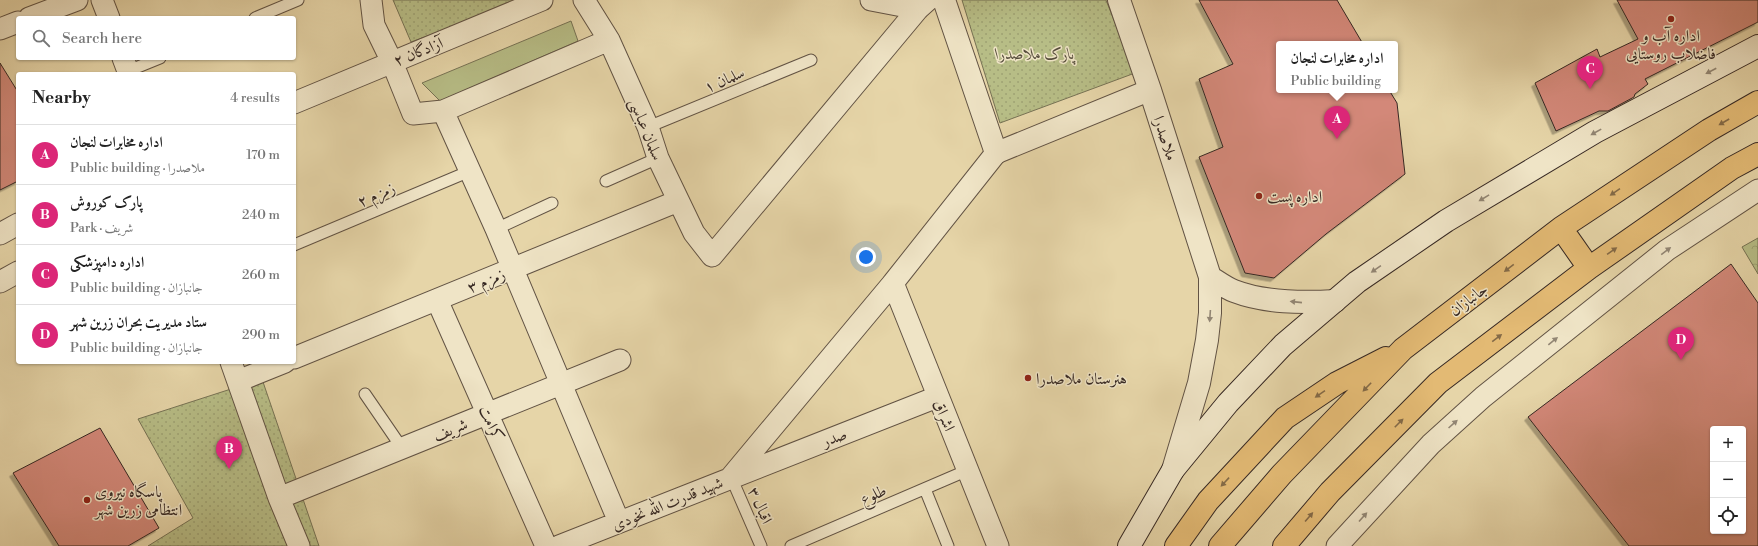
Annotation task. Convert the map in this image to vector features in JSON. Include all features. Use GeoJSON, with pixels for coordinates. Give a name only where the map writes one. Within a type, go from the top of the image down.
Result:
{"type":"FeatureCollection","features":[{"type":"Feature","properties":{"kind":"main road"},"geometry":{"type":"LineString","coordinates":[[944,0],[996,153]]}},
{"type":"Feature","properties":{"kind":"main road","name":"ملاصدرا"},"geometry":{"type":"LineString","coordinates":[[1119,0],[1150,90],[1210,277],[1208,340],[1199,383],[1174,470]]}},
{"type":"Feature","properties":{"kind":"main road"},"geometry":{"type":"LineString","coordinates":[[1128,546],[1174,470],[1228,403],[1283,345],[1357,282],[1446,221],[1595,132],[1758,46]]}},
{"type":"Feature","properties":{"kind":"main road","name":"جانبازان"},"geometry":{"type":"LineString","coordinates":[[1220,546],[1282,474],[1403,349],[1561,228],[1709,130],[1758,102]]}},
{"type":"Feature","properties":{"kind":"main road"},"geometry":{"type":"LineString","coordinates":[[1284,546],[1330,492],[1438,383],[1589,268],[1732,168],[1758,154]]}},
{"type":"Feature","properties":{"kind":"main road"},"geometry":{"type":"LineString","coordinates":[[1561,228],[1589,268]]}},
{"type":"Feature","properties":{"kind":"main road"},"geometry":{"type":"LineString","coordinates":[[1210,277],[1232,290],[1251,297],[1303,303],[1335,300]]}},
{"type":"Feature","properties":{"kind":"main road"},"geometry":{"type":"LineString","coordinates":[[1176,546],[1208,501],[1284,418],[1337,383],[1403,349]]}},
{"type":"Feature","properties":{"kind":"street"},"geometry":{"type":"LineString","coordinates":[[34,16],[77,0]]}},
{"type":"Feature","properties":{"kind":"street"},"geometry":{"type":"LineString","coordinates":[[102,0],[108,16]]}},
{"type":"Feature","properties":{"kind":"street"},"geometry":{"type":"LineString","coordinates":[[371,0],[374,25],[392,62],[413,114],[443,111],[609,40]]}},
{"type":"Feature","properties":{"kind":"street","name":"آزادگان ۲"},"geometry":{"type":"LineString","coordinates":[[296,102],[542,0]]}},
{"type":"Feature","properties":{"kind":"street","name":"سلمان عباسی"},"geometry":{"type":"LineString","coordinates":[[584,0],[609,40],[648,128],[658,158],[678,201],[694,233],[712,256],[923,4]]}},
{"type":"Feature","properties":{"kind":"street"},"geometry":{"type":"LineString","coordinates":[[871,0],[923,4]]}},
{"type":"Feature","properties":{"kind":"street"},"geometry":{"type":"LineString","coordinates":[[0,29],[16,23]]}},
{"type":"Feature","properties":{"kind":"street"},"geometry":{"type":"LineString","coordinates":[[731,477],[893,283],[996,153],[1150,90]]}},
{"type":"Feature","properties":{"kind":"street"},"geometry":{"type":"LineString","coordinates":[[443,111],[496,230],[619,522]]}},
{"type":"Feature","properties":{"kind":"street"},"geometry":{"type":"LineString","coordinates":[[1337,546],[1431,444],[1483,397],[1667,250],[1758,190]]}},
{"type":"Feature","properties":{"kind":"street","name":"زمزم ۳"},"geometry":{"type":"LineString","coordinates":[[296,357],[678,201]]}},
{"type":"Feature","properties":{"kind":"street"},"geometry":{"type":"LineString","coordinates":[[0,234],[16,225]]}},
{"type":"Feature","properties":{"kind":"street"},"geometry":{"type":"LineString","coordinates":[[0,282],[16,273]]}},
{"type":"Feature","properties":{"kind":"street","name":"اشراق"},"geometry":{"type":"LineString","coordinates":[[893,283],[998,546]]}},
{"type":"Feature","properties":{"kind":"street","name":"کرامت"},"geometry":{"type":"LineString","coordinates":[[437,300],[546,546]]}},
{"type":"Feature","properties":{"kind":"street","name":"شریف"},"geometry":{"type":"LineString","coordinates":[[279,498],[620,360]]}},
{"type":"Feature","properties":{"kind":"street"},"geometry":{"type":"LineString","coordinates":[[232,364],[279,498],[299,546]]}},
{"type":"Feature","properties":{"kind":"street"},"geometry":{"type":"LineString","coordinates":[[238,381],[280,364]]}},
{"type":"Feature","properties":{"kind":"street","name":"صدر"},"geometry":{"type":"LineString","coordinates":[[731,477],[938,397]]}},
{"type":"Feature","properties":{"kind":"street","name":"شهید قدرت الله نخودی"},"geometry":{"type":"LineString","coordinates":[[559,546],[592,540],[619,522],[731,477]]}},
{"type":"Feature","properties":{"kind":"lane"},"geometry":{"type":"LineString","coordinates":[[260,16],[298,0]]}},
{"type":"Feature","properties":{"kind":"lane"},"geometry":{"type":"LineString","coordinates":[[127,68],[153,60]]}},
{"type":"Feature","properties":{"kind":"lane","name":"سلمان ۱"},"geometry":{"type":"LineString","coordinates":[[648,128],[811,60]]}},
{"type":"Feature","properties":{"kind":"lane"},"geometry":{"type":"LineString","coordinates":[[606,181],[658,158]]}},
{"type":"Feature","properties":{"kind":"lane","name":"زمزم ۲"},"geometry":{"type":"LineString","coordinates":[[296,244],[470,171]]}},
{"type":"Feature","properties":{"kind":"lane"},"geometry":{"type":"LineString","coordinates":[[496,230],[552,203]]}},
{"type":"Feature","properties":{"kind":"lane"},"geometry":{"type":"LineString","coordinates":[[365,394],[402,448]]}},
{"type":"Feature","properties":{"kind":"lane","name":"طلوع"},"geometry":{"type":"LineString","coordinates":[[791,546],[968,470]]}},
{"type":"Feature","properties":{"kind":"lane","name":"اقبال ۳"},"geometry":{"type":"LineString","coordinates":[[731,477],[761,546]]}},
{"type":"Feature","properties":{"kind":"lane"},"geometry":{"type":"LineString","coordinates":[[925,489],[948,546]]}},
{"type":"Feature","properties":{"kind":"green space"},"geometry":{"type":"Polygon","coordinates":[[[393,0],[525,0],[411,42],[393,0]]]}},
{"type":"Feature","properties":{"kind":"green space","name":"پارک ملاصدرا"},"geometry":{"type":"Polygon","coordinates":[[[962,0],[1106,0],[1135,73],[1000,123],[962,0]]]}},
{"type":"Feature","properties":{"kind":"green space"},"geometry":{"type":"Polygon","coordinates":[[[571,21],[578,41],[440,101],[422,83],[571,21]]]}},
{"type":"Feature","properties":{"kind":"green space"},"geometry":{"type":"Polygon","coordinates":[[[1758,238],[1758,274],[1742,247],[1758,238]]]}},
{"type":"Feature","properties":{"kind":"green space"},"geometry":{"type":"Polygon","coordinates":[[[262,379],[319,546],[148,546],[193,518],[138,419],[262,379]]]}},
{"type":"Feature","properties":{"kind":"building"},"geometry":{"type":"Polygon","coordinates":[[[1199,0],[1337,0],[1361,41],[1276,41],[1276,93],[1391,93],[1397,103],[1405,174],[1326,234],[1274,278],[1245,273],[1199,157],[1223,147],[1199,79],[1233,64],[1199,0]]]}},
{"type":"Feature","properties":{"kind":"building"},"geometry":{"type":"Polygon","coordinates":[[[1617,0],[1758,0],[1758,22],[1645,79],[1648,84],[1635,94],[1634,97],[1608,111],[1599,111],[1556,131],[1535,83],[1597,49],[1600,57],[1638,39],[1617,0]]]}},
{"type":"Feature","properties":{"kind":"building"},"geometry":{"type":"Polygon","coordinates":[[[0,63],[16,89],[16,182],[0,190],[0,63]]]}},
{"type":"Feature","properties":{"kind":"building"},"geometry":{"type":"Polygon","coordinates":[[[1731,264],[1758,303],[1758,546],[1629,546],[1528,417],[1731,264]]]}},
{"type":"Feature","properties":{"kind":"building","name":"پاسگاه نیروی انتظامی زرین شهر"},"geometry":{"type":"Polygon","coordinates":[[[100,428],[159,528],[128,546],[59,546],[13,473],[100,428]]]}},
{"type":"Feature","properties":{"kind":"place","name":"اداره آب و فاضلاب روستایی"},"geometry":{"type":"Point","coordinates":[1671,19]}},
{"type":"Feature","properties":{"kind":"place","name":"اداره دامپزشکی"},"geometry":{"type":"Point","coordinates":[1590,89]}},
{"type":"Feature","properties":{"kind":"place","name":"اداره مخابرات لنجان"},"geometry":{"type":"Point","coordinates":[1337,139]}},
{"type":"Feature","properties":{"kind":"place","name":"اداره پست"},"geometry":{"type":"Point","coordinates":[1259,196]}},
{"type":"Feature","properties":{"kind":"place","name":"ستاد مدیریت بحران زرین شهر"},"geometry":{"type":"Point","coordinates":[1681,360]}},
{"type":"Feature","properties":{"kind":"place","name":"هنرستان ملاصدرا"},"geometry":{"type":"Point","coordinates":[1028,378]}},
{"type":"Feature","properties":{"kind":"place","name":"پارک کوروش"},"geometry":{"type":"Point","coordinates":[229,469]}},
{"type":"Feature","properties":{"kind":"place","name":"پاسگاه نیروی انتظامی زرین شهر"},"geometry":{"type":"Point","coordinates":[87,500]}}]}
